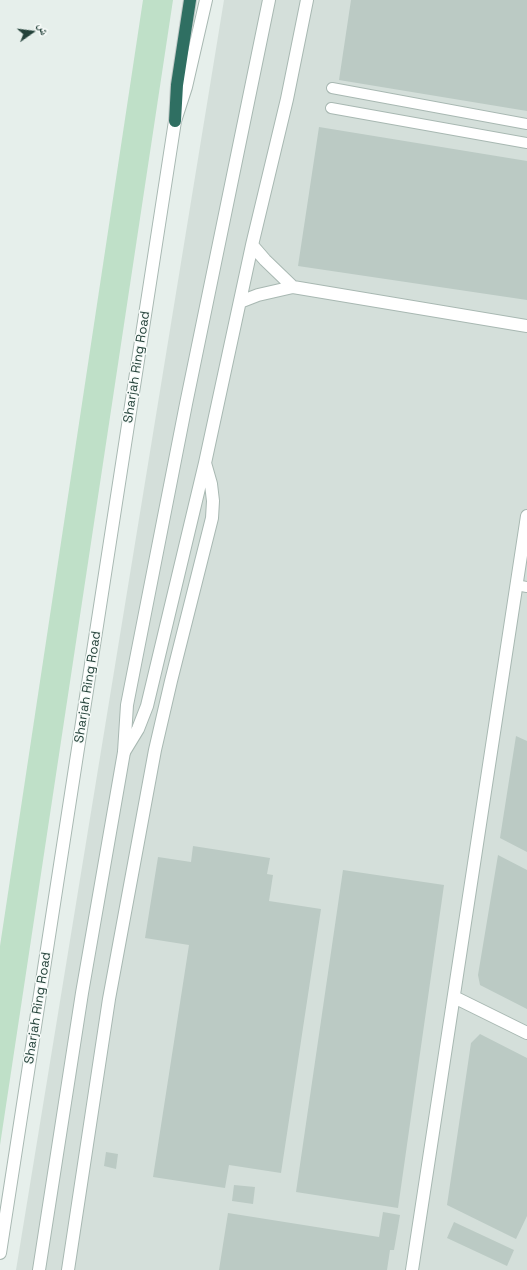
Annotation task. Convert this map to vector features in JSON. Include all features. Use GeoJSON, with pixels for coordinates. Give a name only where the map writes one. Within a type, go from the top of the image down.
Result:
{"type":"FeatureCollection","features":[{"type":"Feature","properties":{"kind":"highway"},"geometry":{"type":"LineString","coordinates":[[175,121],[177,85],[190,0]]}},
{"type":"Feature","properties":{"kind":"street","name":"Sharjah Ring Road"},"geometry":{"type":"LineString","coordinates":[[0,1254],[175,121],[186,87],[206,0]]}},
{"type":"Feature","properties":{"kind":"street"},"geometry":{"type":"LineString","coordinates":[[39,1270],[82,993],[124,752],[127,705],[186,404],[269,0]]}},
{"type":"Feature","properties":{"kind":"street"},"geometry":{"type":"LineString","coordinates":[[124,752],[138,729],[147,706],[204,462],[252,245],[282,122],[307,0]]}},
{"type":"Feature","properties":{"kind":"street"},"geometry":{"type":"LineString","coordinates":[[252,245],[293,287]]}},
{"type":"Feature","properties":{"kind":"street"},"geometry":{"type":"LineString","coordinates":[[240,302],[258,295],[293,287],[527,326]]}},
{"type":"Feature","properties":{"kind":"street"},"geometry":{"type":"LineString","coordinates":[[68,1270],[109,999],[154,758],[171,681],[212,518],[213,501],[211,484],[204,462]]}},
{"type":"Feature","properties":{"kind":"street"},"geometry":{"type":"LineString","coordinates":[[412,1270],[454,997],[522,586],[527,516]]}},
{"type":"Feature","properties":{"kind":"street"},"geometry":{"type":"LineString","coordinates":[[454,997],[527,1033]]}},
{"type":"Feature","properties":{"kind":"lane"},"geometry":{"type":"LineString","coordinates":[[332,88],[527,124]]}},
{"type":"Feature","properties":{"kind":"lane"},"geometry":{"type":"LineString","coordinates":[[331,108],[527,143]]}},
{"type":"Feature","properties":{"kind":"shaded area"},"geometry":{"type":"Polygon","coordinates":[[[224,0],[527,0],[527,1270],[16,1270],[224,0]]]}},
{"type":"Feature","properties":{"kind":"green space"},"geometry":{"type":"Polygon","coordinates":[[[143,0],[173,0],[0,1145],[0,946],[143,0]]]}},
{"type":"Feature","properties":{"kind":"building"},"geometry":{"type":"Polygon","coordinates":[[[351,0],[527,0],[527,111],[339,80],[351,0]]]}},
{"type":"Feature","properties":{"kind":"building"},"geometry":{"type":"Polygon","coordinates":[[[319,127],[527,161],[527,300],[298,266],[319,127]]]}},
{"type":"Feature","properties":{"kind":"building"},"geometry":{"type":"Polygon","coordinates":[[[516,736],[527,741],[527,852],[500,838],[516,736]]]}},
{"type":"Feature","properties":{"kind":"building"},"geometry":{"type":"Polygon","coordinates":[[[193,846],[270,858],[267,874],[273,875],[269,901],[321,909],[281,1173],[229,1165],[225,1188],[153,1177],[189,945],[145,938],[158,857],[191,862],[193,846]]]}},
{"type":"Feature","properties":{"kind":"building"},"geometry":{"type":"Polygon","coordinates":[[[498,855],[527,870],[527,1009],[480,985],[478,975],[498,855]]]}},
{"type":"Feature","properties":{"kind":"building"},"geometry":{"type":"Polygon","coordinates":[[[343,870],[444,885],[398,1208],[296,1192],[343,870]]]}},
{"type":"Feature","properties":{"kind":"building"},"geometry":{"type":"Polygon","coordinates":[[[480,1034],[527,1058],[527,1216],[516,1239],[447,1205],[471,1043],[480,1034]]]}},
{"type":"Feature","properties":{"kind":"building"},"geometry":{"type":"Polygon","coordinates":[[[106,1152],[118,1154],[116,1169],[104,1166],[106,1152]]]}},
{"type":"Feature","properties":{"kind":"building"},"geometry":{"type":"Polygon","coordinates":[[[234,1185],[255,1187],[253,1204],[232,1201],[234,1185]]]}},
{"type":"Feature","properties":{"kind":"building"},"geometry":{"type":"Polygon","coordinates":[[[383,1212],[400,1215],[394,1250],[390,1250],[387,1270],[219,1270],[228,1213],[379,1237],[383,1212]]]}},
{"type":"Feature","properties":{"kind":"building"},"geometry":{"type":"Polygon","coordinates":[[[454,1222],[514,1250],[507,1266],[447,1238],[454,1222]]]}}]}
